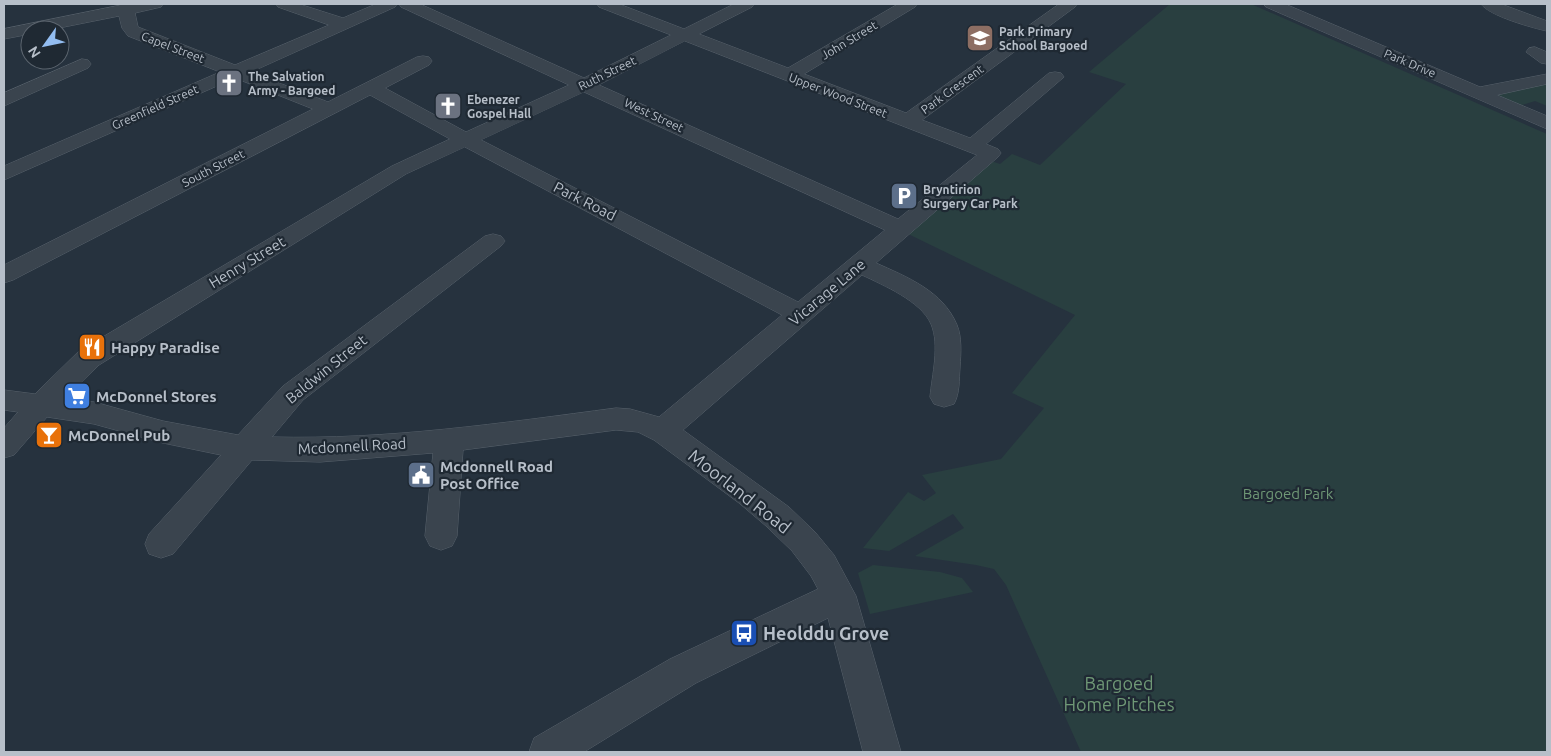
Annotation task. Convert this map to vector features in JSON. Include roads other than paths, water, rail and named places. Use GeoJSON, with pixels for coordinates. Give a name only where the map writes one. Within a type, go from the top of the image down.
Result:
{"type":"FeatureCollection","features":[{"type":"Feature","properties":{"kind":"street"},"geometry":{"type":"LineString","coordinates":[[5,34],[154,4]]}},
{"type":"Feature","properties":{"kind":"street"},"geometry":{"type":"LineString","coordinates":[[284,4],[343,24]]}},
{"type":"Feature","properties":{"kind":"street","name":"Greenfield Street"},"geometry":{"type":"LineString","coordinates":[[4,174],[390,4]]}},
{"type":"Feature","properties":{"kind":"street","name":"West Street"},"geometry":{"type":"LineString","coordinates":[[407,4],[901,229]]}},
{"type":"Feature","properties":{"kind":"street","name":"Upper Wood Street"},"geometry":{"type":"LineString","coordinates":[[605,4],[982,150]]}},
{"type":"Feature","properties":{"kind":"street","name":"Ruth Street"},"geometry":{"type":"LineString","coordinates":[[466,140],[586,84],[746,4]]}},
{"type":"Feature","properties":{"kind":"street","name":"John Street"},"geometry":{"type":"LineString","coordinates":[[788,76],[909,4]]}},
{"type":"Feature","properties":{"kind":"street","name":"Park Crescent"},"geometry":{"type":"LineString","coordinates":[[908,122],[1069,4]]}},
{"type":"Feature","properties":{"kind":"street","name":"Park Drive"},"geometry":{"type":"LineString","coordinates":[[1272,4],[1547,123]]}},
{"type":"Feature","properties":{"kind":"street"},"geometry":{"type":"LineString","coordinates":[[1489,4],[1503,11],[1547,26]]}},
{"type":"Feature","properties":{"kind":"street"},"geometry":{"type":"LineString","coordinates":[[1297,14],[1319,6]]}},
{"type":"Feature","properties":{"kind":"street","name":"Capel Street"},"geometry":{"type":"LineString","coordinates":[[126,9],[130,28],[134,32],[329,109]]}},
{"type":"Feature","properties":{"kind":"street","name":"South Street"},"geometry":{"type":"LineString","coordinates":[[4,275],[423,61]]}},
{"type":"Feature","properties":{"kind":"street"},"geometry":{"type":"LineString","coordinates":[[4,100],[82,64]]}},
{"type":"Feature","properties":{"kind":"street","name":"Vicarage Lane"},"geometry":{"type":"LineString","coordinates":[[662,431],[901,229],[1055,77]]}},
{"type":"Feature","properties":{"kind":"street"},"geometry":{"type":"LineString","coordinates":[[1478,93],[1547,79]]}},
{"type":"Feature","properties":{"kind":"street","name":"Park Road"},"geometry":{"type":"LineString","coordinates":[[371,88],[466,140],[623,220],[800,314]]}},
{"type":"Feature","properties":{"kind":"street","name":"Henry Street"},"geometry":{"type":"LineString","coordinates":[[4,446],[41,405],[89,358],[399,170],[466,140]]}},
{"type":"Feature","properties":{"kind":"street","name":"Baldwin Street"},"geometry":{"type":"LineString","coordinates":[[161,544],[293,393],[493,241]]}},
{"type":"Feature","properties":{"kind":"street"},"geometry":{"type":"LineString","coordinates":[[860,264],[919,296],[932,308],[944,325],[947,356],[944,396]]}},
{"type":"Feature","properties":{"kind":"street","name":"Mcdonnell Road"},"geometry":{"type":"LineString","coordinates":[[4,400],[94,413],[163,432],[244,448],[320,450],[449,441],[632,418],[647,422],[662,431]]}},
{"type":"Feature","properties":{"kind":"street","name":"Moorland Road"},"geometry":{"type":"LineString","coordinates":[[662,431],[744,489],[786,524],[817,557],[839,596],[872,710],[882,752]]}},
{"type":"Feature","properties":{"kind":"street"},"geometry":{"type":"LineString","coordinates":[[441,536],[449,441]]}},
{"type":"Feature","properties":{"kind":"street"},"geometry":{"type":"LineString","coordinates":[[548,752],[683,671],[839,596]]}},
{"type":"Feature","properties":{"kind":"place","name":"Park Primary School Bargoed"},"geometry":{"type":"Point","coordinates":[980,38]}},
{"type":"Feature","properties":{"kind":"place","name":"The Salvation Army - Bargoed"},"geometry":{"type":"Point","coordinates":[229,83]}},
{"type":"Feature","properties":{"kind":"place","name":"Ebenezer Gospel Hall"},"geometry":{"type":"Point","coordinates":[448,106]}},
{"type":"Feature","properties":{"kind":"place","name":"Bryntirion Surgery Car Park"},"geometry":{"type":"Point","coordinates":[904,196]}},
{"type":"Feature","properties":{"kind":"place","name":"Happy Paradise"},"geometry":{"type":"Point","coordinates":[92,347]}},
{"type":"Feature","properties":{"kind":"place","name":"McDonnel Stores"},"geometry":{"type":"Point","coordinates":[77,396]}},
{"type":"Feature","properties":{"kind":"place","name":"McDonnel Pub"},"geometry":{"type":"Point","coordinates":[49,435]}},
{"type":"Feature","properties":{"kind":"place","name":"Mcdonnell Road Post Office"},"geometry":{"type":"Point","coordinates":[421,475]}},
{"type":"Feature","properties":{"kind":"place","name":"Heolddu Grove"},"geometry":{"type":"Point","coordinates":[744,633]}},
{"type":"Feature","properties":{"kind":"park label","name":"Bargoed Park"},"geometry":{"type":"Point","coordinates":[1288,493]}},
{"type":"Feature","properties":{"kind":"park label","name":"Bargoed Home Pitches"},"geometry":{"type":"Point","coordinates":[1119,693]}}]}
